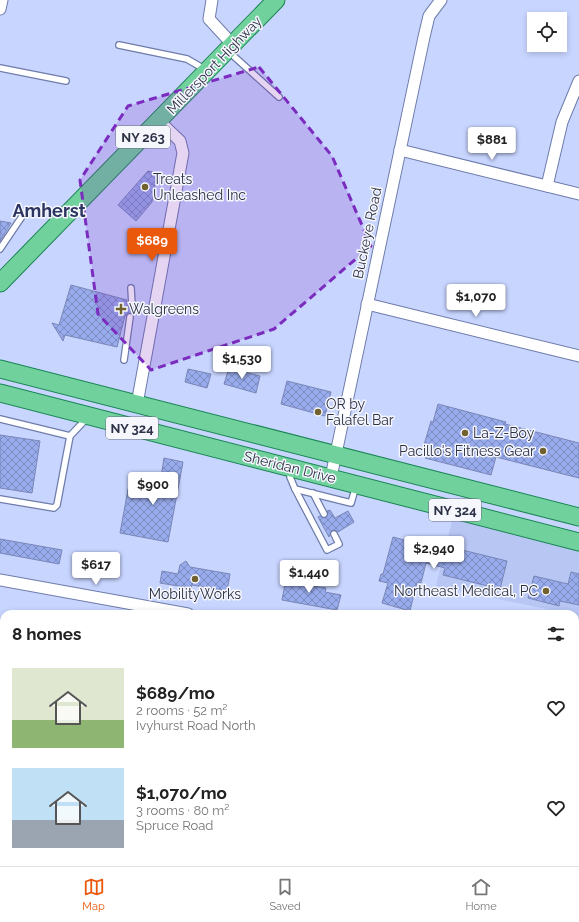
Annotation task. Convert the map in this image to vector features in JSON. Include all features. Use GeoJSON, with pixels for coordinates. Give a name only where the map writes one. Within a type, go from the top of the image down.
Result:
{"type":"FeatureCollection","features":[{"type":"Feature","properties":{"kind":"main road","name":"Millersport Highway"},"geometry":{"type":"LineString","coordinates":[[1,279],[159,121],[276,0]]}},
{"type":"Feature","properties":{"kind":"main road","name":"Sheridan Drive"},"geometry":{"type":"LineString","coordinates":[[0,369],[579,517]]}},
{"type":"Feature","properties":{"kind":"main road","name":"Sheridan Drive"},"geometry":{"type":"LineString","coordinates":[[0,393],[579,542]]}},
{"type":"Feature","properties":{"kind":"street"},"geometry":{"type":"LineString","coordinates":[[0,9],[2,0]]}},
{"type":"Feature","properties":{"kind":"street"},"geometry":{"type":"LineString","coordinates":[[212,0],[209,19],[230,48]]}},
{"type":"Feature","properties":{"kind":"street","name":"Buckeye Road"},"geometry":{"type":"LineString","coordinates":[[331,477],[429,16],[441,0]]}},
{"type":"Feature","properties":{"kind":"street"},"geometry":{"type":"LineString","coordinates":[[547,186],[562,122],[579,81]]}},
{"type":"Feature","properties":{"kind":"street"},"geometry":{"type":"LineString","coordinates":[[137,404],[183,153],[180,141],[159,121]]}},
{"type":"Feature","properties":{"kind":"street"},"geometry":{"type":"LineString","coordinates":[[400,150],[579,194]]}},
{"type":"Feature","properties":{"kind":"street"},"geometry":{"type":"LineString","coordinates":[[367,304],[579,356]]}},
{"type":"Feature","properties":{"kind":"street"},"geometry":{"type":"LineString","coordinates":[[0,580],[166,610]]}},
{"type":"Feature","properties":{"kind":"lane"},"geometry":{"type":"LineString","coordinates":[[119,46],[188,60],[208,71]]}},
{"type":"Feature","properties":{"kind":"lane"},"geometry":{"type":"LineString","coordinates":[[230,48],[279,98]]}},
{"type":"Feature","properties":{"kind":"lane"},"geometry":{"type":"LineString","coordinates":[[0,68],[66,81]]}},
{"type":"Feature","properties":{"kind":"lane"},"geometry":{"type":"LineString","coordinates":[[0,249],[23,215]]}},
{"type":"Feature","properties":{"kind":"lane"},"geometry":{"type":"LineString","coordinates":[[131,288],[132,305]]}},
{"type":"Feature","properties":{"kind":"lane"},"geometry":{"type":"LineString","coordinates":[[124,360],[130,317]]}},
{"type":"Feature","properties":{"kind":"lane"},"geometry":{"type":"LineString","coordinates":[[0,499],[54,508],[57,505],[70,436],[88,416]]}},
{"type":"Feature","properties":{"kind":"lane"},"geometry":{"type":"LineString","coordinates":[[0,419],[70,436]]}},
{"type":"Feature","properties":{"kind":"lane"},"geometry":{"type":"LineString","coordinates":[[290,467],[290,477],[295,489],[327,550],[339,544],[334,534]]}},
{"type":"Feature","properties":{"kind":"lane"},"geometry":{"type":"LineString","coordinates":[[295,489],[351,503],[356,484]]}},
{"type":"Feature","properties":{"kind":"lane"},"geometry":{"type":"LineString","coordinates":[[313,493],[324,514]]}},
{"type":"Feature","properties":{"kind":"highlighted area"},"geometry":{"type":"Polygon","coordinates":[[[259,67],[332,156],[371,246],[274,329],[151,370],[98,314],[80,180],[128,106],[259,67]]]}},
{"type":"Feature","properties":{"kind":"shaded area"},"geometry":{"type":"Polygon","coordinates":[[[453,517],[579,550],[579,610],[550,610],[436,586],[453,517]]]}},
{"type":"Feature","properties":{"kind":"building","name":"Treats Unleashed Inc"},"geometry":{"type":"Polygon","coordinates":[[[148,171],[157,173],[152,202],[136,221],[118,205],[148,171]]]}},
{"type":"Feature","properties":{"kind":"building"},"geometry":{"type":"Polygon","coordinates":[[[0,221],[11,223],[0,241],[0,221]]]}},
{"type":"Feature","properties":{"kind":"building","name":"Walgreens"},"geometry":{"type":"Polygon","coordinates":[[[71,285],[127,300],[126,303],[130,309],[136,307],[134,315],[130,313],[125,316],[117,347],[65,335],[63,341],[52,323],[59,325],[71,285]]]}},
{"type":"Feature","properties":{"kind":"building"},"geometry":{"type":"Polygon","coordinates":[[[229,368],[260,376],[256,393],[224,384],[229,368]]]}},
{"type":"Feature","properties":{"kind":"building"},"geometry":{"type":"Polygon","coordinates":[[[188,369],[211,374],[207,388],[185,382],[188,369]]]}},
{"type":"Feature","properties":{"kind":"building"},"geometry":{"type":"Polygon","coordinates":[[[287,381],[331,392],[325,416],[281,404],[287,381]]]}},
{"type":"Feature","properties":{"kind":"building"},"geometry":{"type":"Polygon","coordinates":[[[438,404],[506,422],[505,424],[579,443],[579,478],[496,457],[491,475],[425,458],[428,446],[424,445],[438,404]]]}},
{"type":"Feature","properties":{"kind":"building"},"geometry":{"type":"Polygon","coordinates":[[[0,435],[40,441],[32,493],[0,488],[0,435]]]}},
{"type":"Feature","properties":{"kind":"building"},"geometry":{"type":"Polygon","coordinates":[[[164,458],[183,462],[168,542],[120,533],[129,484],[159,490],[164,458]]]}},
{"type":"Feature","properties":{"kind":"building"},"geometry":{"type":"Polygon","coordinates":[[[330,510],[335,518],[348,511],[354,522],[338,532],[332,530],[329,537],[318,517],[320,516],[326,518],[327,511],[330,510]]]}},
{"type":"Feature","properties":{"kind":"building"},"geometry":{"type":"Polygon","coordinates":[[[393,537],[449,552],[450,547],[507,561],[500,589],[443,575],[445,568],[426,563],[421,583],[417,582],[410,610],[382,603],[388,583],[379,581],[381,574],[383,574],[393,537]]]}},
{"type":"Feature","properties":{"kind":"building"},"geometry":{"type":"Polygon","coordinates":[[[0,539],[62,550],[59,564],[0,553],[0,539]]]}},
{"type":"Feature","properties":{"kind":"building","name":"MobilityWorks"},"geometry":{"type":"Polygon","coordinates":[[[186,561],[190,567],[230,574],[227,591],[192,585],[191,588],[160,583],[162,571],[178,574],[180,565],[186,561]]]}},
{"type":"Feature","properties":{"kind":"building","name":"Northeast Medical, PC"},"geometry":{"type":"Polygon","coordinates":[[[571,572],[579,574],[579,605],[560,601],[559,606],[528,598],[534,576],[568,584],[571,572]]]}},
{"type":"Feature","properties":{"kind":"building"},"geometry":{"type":"Polygon","coordinates":[[[287,574],[306,577],[305,585],[326,588],[325,592],[341,595],[337,610],[282,600],[287,574]]]}},
{"type":"Feature","properties":{"kind":"place","name":"Treats Unleashed Inc"},"geometry":{"type":"Point","coordinates":[145,187]}},
{"type":"Feature","properties":{"kind":"place","name":"Walgreens"},"geometry":{"type":"Point","coordinates":[121,309]}},
{"type":"Feature","properties":{"kind":"place","name":"OR by Falafel Bar"},"geometry":{"type":"Point","coordinates":[318,412]}},
{"type":"Feature","properties":{"kind":"place","name":"La-Z-Boy"},"geometry":{"type":"Point","coordinates":[465,433]}},
{"type":"Feature","properties":{"kind":"place","name":"Pacillo's Fitness Gear"},"geometry":{"type":"Point","coordinates":[543,451]}},
{"type":"Feature","properties":{"kind":"place","name":"MobilityWorks"},"geometry":{"type":"Point","coordinates":[195,579]}},
{"type":"Feature","properties":{"kind":"place","name":"Northeast Medical, PC"},"geometry":{"type":"Point","coordinates":[546,591]}},
{"type":"Feature","properties":{"kind":"district","name":"Amherst"},"geometry":{"type":"Point","coordinates":[49,210]}}]}
